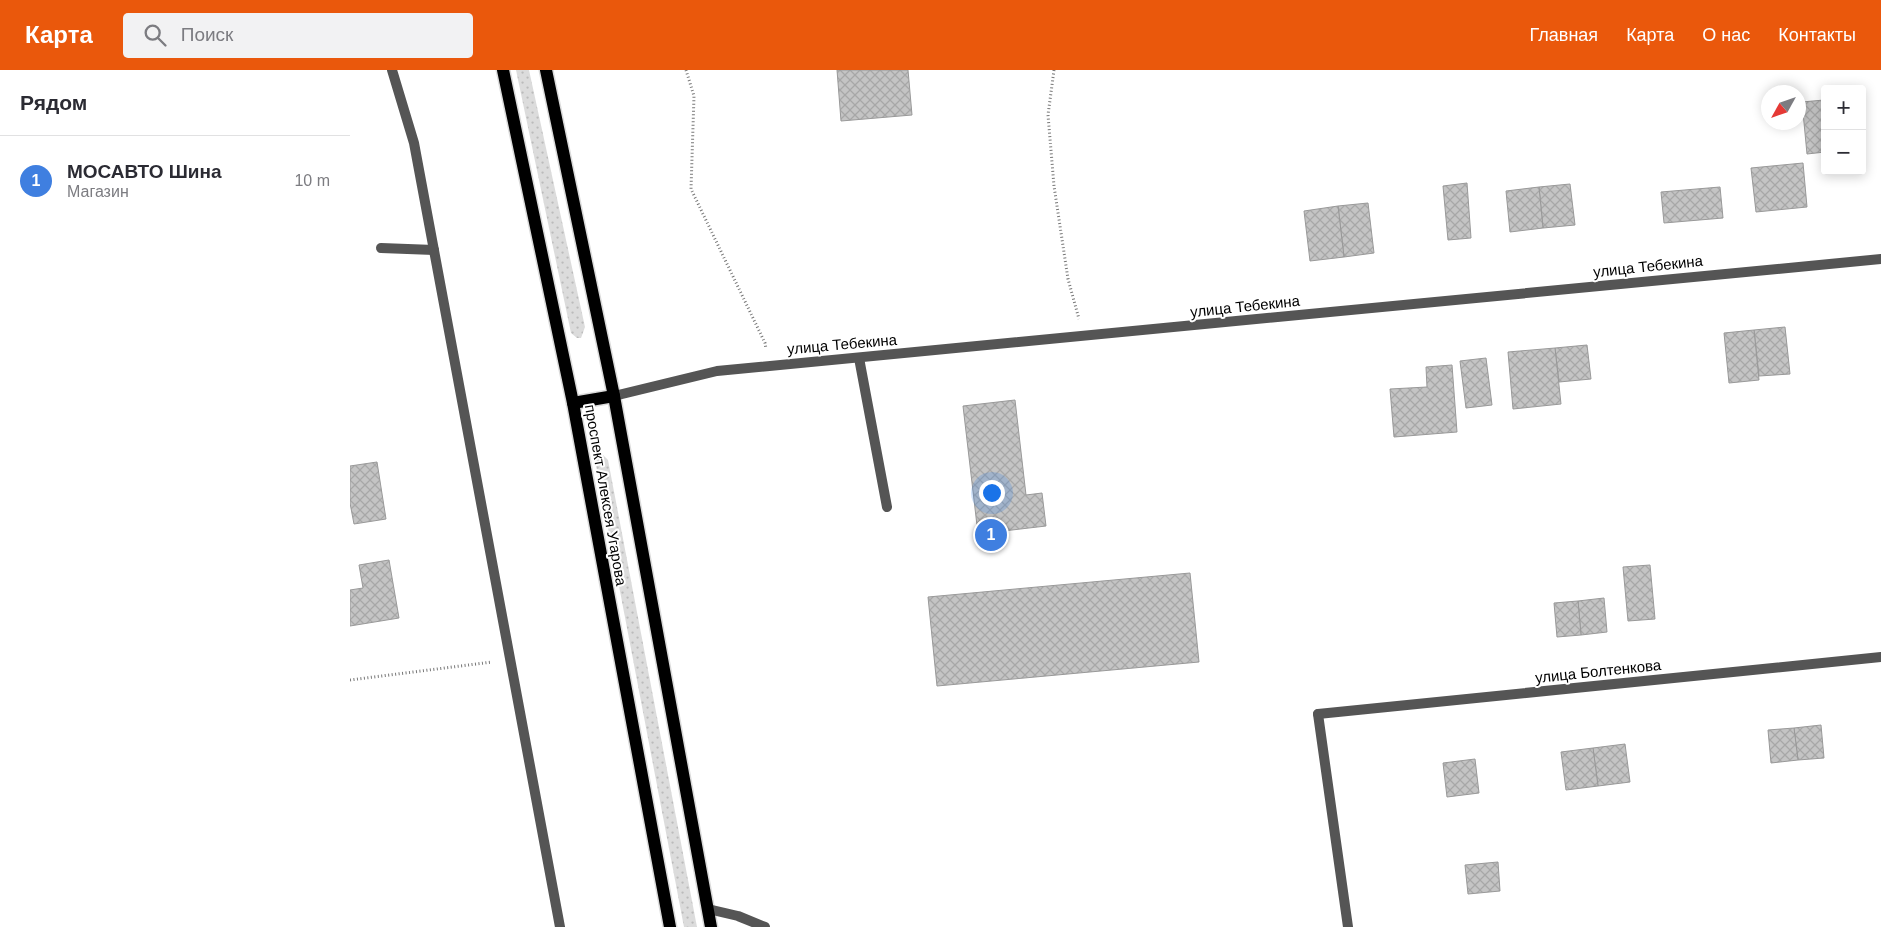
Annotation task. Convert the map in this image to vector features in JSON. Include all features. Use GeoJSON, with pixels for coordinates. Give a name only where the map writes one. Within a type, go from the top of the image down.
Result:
{"type":"FeatureCollection","features":[{"type":"Feature","properties":{"kind":"main road","name":"проспект Алексея Угарова"},"geometry":{"type":"LineString","coordinates":[[503,70],[573,403],[670,927]]}},
{"type":"Feature","properties":{"kind":"main road","name":"проспект Алексея Угарова"},"geometry":{"type":"LineString","coordinates":[[546,70],[614,396],[711,927]]}},
{"type":"Feature","properties":{"kind":"main road"},"geometry":{"type":"LineString","coordinates":[[573,403],[614,396]]}},
{"type":"Feature","properties":{"kind":"street"},"geometry":{"type":"LineString","coordinates":[[392,70],[414,143],[560,927]]}},
{"type":"Feature","properties":{"kind":"street"},"geometry":{"type":"LineString","coordinates":[[381,248],[434,250]]}},
{"type":"Feature","properties":{"kind":"street","name":"улица Тебекина"},"geometry":{"type":"LineString","coordinates":[[614,396],[717,371],[1881,259]]}},
{"type":"Feature","properties":{"kind":"street"},"geometry":{"type":"LineString","coordinates":[[859,358],[887,507]]}},
{"type":"Feature","properties":{"kind":"street","name":"улица Болтенкова"},"geometry":{"type":"LineString","coordinates":[[1348,927],[1318,714],[1881,657]]}},
{"type":"Feature","properties":{"kind":"street"},"geometry":{"type":"LineString","coordinates":[[708,909],[738,916],[766,927]]}},
{"type":"Feature","properties":{"kind":"path"},"geometry":{"type":"LineString","coordinates":[[686,70],[694,96],[690,189],[765,343],[767,366]]}},
{"type":"Feature","properties":{"kind":"path"},"geometry":{"type":"LineString","coordinates":[[1054,70],[1048,115],[1054,186],[1068,279],[1084,336]]}},
{"type":"Feature","properties":{"kind":"path"},"geometry":{"type":"LineString","coordinates":[[350,680],[510,660]]}},
{"type":"Feature","properties":{"kind":"shaded area"},"geometry":{"type":"Polygon","coordinates":[[[516,70],[529,70],[585,327],[581,338],[577,338],[571,333],[516,70]]]}},
{"type":"Feature","properties":{"kind":"shaded area"},"geometry":{"type":"Polygon","coordinates":[[[600,452],[608,460],[697,927],[684,927],[595,460],[600,452]]]}},
{"type":"Feature","properties":{"kind":"building"},"geometry":{"type":"Polygon","coordinates":[[[837,70],[908,70],[912,115],[841,121],[837,70]]]}},
{"type":"Feature","properties":{"kind":"building"},"geometry":{"type":"Polygon","coordinates":[[[1821,100],[1821,152],[1807,154],[1805,130],[1806,102],[1821,100]]]}},
{"type":"Feature","properties":{"kind":"building"},"geometry":{"type":"Polygon","coordinates":[[[1803,163],[1807,207],[1756,212],[1751,168],[1803,163]]]}},
{"type":"Feature","properties":{"kind":"building"},"geometry":{"type":"Polygon","coordinates":[[[1467,183],[1471,238],[1448,240],[1443,186],[1467,183]]]}},
{"type":"Feature","properties":{"kind":"building"},"geometry":{"type":"Polygon","coordinates":[[[1570,184],[1575,225],[1543,228],[1539,187],[1570,184]]]}},
{"type":"Feature","properties":{"kind":"building"},"geometry":{"type":"Polygon","coordinates":[[[1539,187],[1543,228],[1510,232],[1506,191],[1539,187]]]}},
{"type":"Feature","properties":{"kind":"building"},"geometry":{"type":"Polygon","coordinates":[[[1720,187],[1723,218],[1664,223],[1661,192],[1720,187]]]}},
{"type":"Feature","properties":{"kind":"building"},"geometry":{"type":"Polygon","coordinates":[[[1368,203],[1374,253],[1344,257],[1338,206],[1368,203]]]}},
{"type":"Feature","properties":{"kind":"building"},"geometry":{"type":"Polygon","coordinates":[[[1338,206],[1344,257],[1310,261],[1304,211],[1338,206]]]}},
{"type":"Feature","properties":{"kind":"building"},"geometry":{"type":"Polygon","coordinates":[[[1785,327],[1790,374],[1759,376],[1754,330],[1785,327]]]}},
{"type":"Feature","properties":{"kind":"building"},"geometry":{"type":"Polygon","coordinates":[[[1754,330],[1759,380],[1729,383],[1724,333],[1754,330]]]}},
{"type":"Feature","properties":{"kind":"building"},"geometry":{"type":"Polygon","coordinates":[[[1587,345],[1591,379],[1559,382],[1555,348],[1587,345]]]}},
{"type":"Feature","properties":{"kind":"building"},"geometry":{"type":"Polygon","coordinates":[[[1555,348],[1561,404],[1513,409],[1508,352],[1555,348]]]}},
{"type":"Feature","properties":{"kind":"building"},"geometry":{"type":"Polygon","coordinates":[[[1486,358],[1492,405],[1466,408],[1460,361],[1486,358]]]}},
{"type":"Feature","properties":{"kind":"building"},"geometry":{"type":"Polygon","coordinates":[[[1452,365],[1457,432],[1394,437],[1390,389],[1427,387],[1426,367],[1452,365]]]}},
{"type":"Feature","properties":{"kind":"building"},"geometry":{"type":"Polygon","coordinates":[[[1015,400],[1026,495],[1042,493],[1046,526],[978,534],[963,406],[1015,400]]]}},
{"type":"Feature","properties":{"kind":"building"},"geometry":{"type":"Polygon","coordinates":[[[377,462],[386,519],[354,524],[350,503],[350,466],[377,462]]]}},
{"type":"Feature","properties":{"kind":"building"},"geometry":{"type":"Polygon","coordinates":[[[389,560],[399,618],[350,626],[350,590],[363,588],[359,565],[389,560]]]}},
{"type":"Feature","properties":{"kind":"building"},"geometry":{"type":"Polygon","coordinates":[[[1650,565],[1655,619],[1628,621],[1623,567],[1650,565]]]}},
{"type":"Feature","properties":{"kind":"building"},"geometry":{"type":"Polygon","coordinates":[[[1190,573],[1199,662],[937,686],[928,597],[1190,573]]]}},
{"type":"Feature","properties":{"kind":"building"},"geometry":{"type":"Polygon","coordinates":[[[1604,598],[1607,632],[1581,635],[1578,601],[1604,598]]]}},
{"type":"Feature","properties":{"kind":"building"},"geometry":{"type":"Polygon","coordinates":[[[1578,601],[1581,635],[1557,637],[1554,603],[1578,601]]]}},
{"type":"Feature","properties":{"kind":"building"},"geometry":{"type":"Polygon","coordinates":[[[1821,725],[1824,758],[1798,760],[1794,728],[1821,725]]]}},
{"type":"Feature","properties":{"kind":"building"},"geometry":{"type":"Polygon","coordinates":[[[1794,728],[1798,760],[1771,763],[1768,730],[1794,728]]]}},
{"type":"Feature","properties":{"kind":"building"},"geometry":{"type":"Polygon","coordinates":[[[1625,744],[1630,782],[1598,786],[1593,748],[1625,744]]]}},
{"type":"Feature","properties":{"kind":"building"},"geometry":{"type":"Polygon","coordinates":[[[1593,748],[1598,786],[1566,790],[1561,752],[1593,748]]]}},
{"type":"Feature","properties":{"kind":"building"},"geometry":{"type":"Polygon","coordinates":[[[1475,759],[1479,793],[1447,797],[1443,763],[1475,759]]]}},
{"type":"Feature","properties":{"kind":"building"},"geometry":{"type":"Polygon","coordinates":[[[1498,862],[1500,891],[1468,894],[1465,865],[1498,862]]]}},
{"type":"Feature","properties":{"kind":"place","name":"МОСАВТО Шина"},"geometry":{"type":"Point","coordinates":[991,535]}}]}
